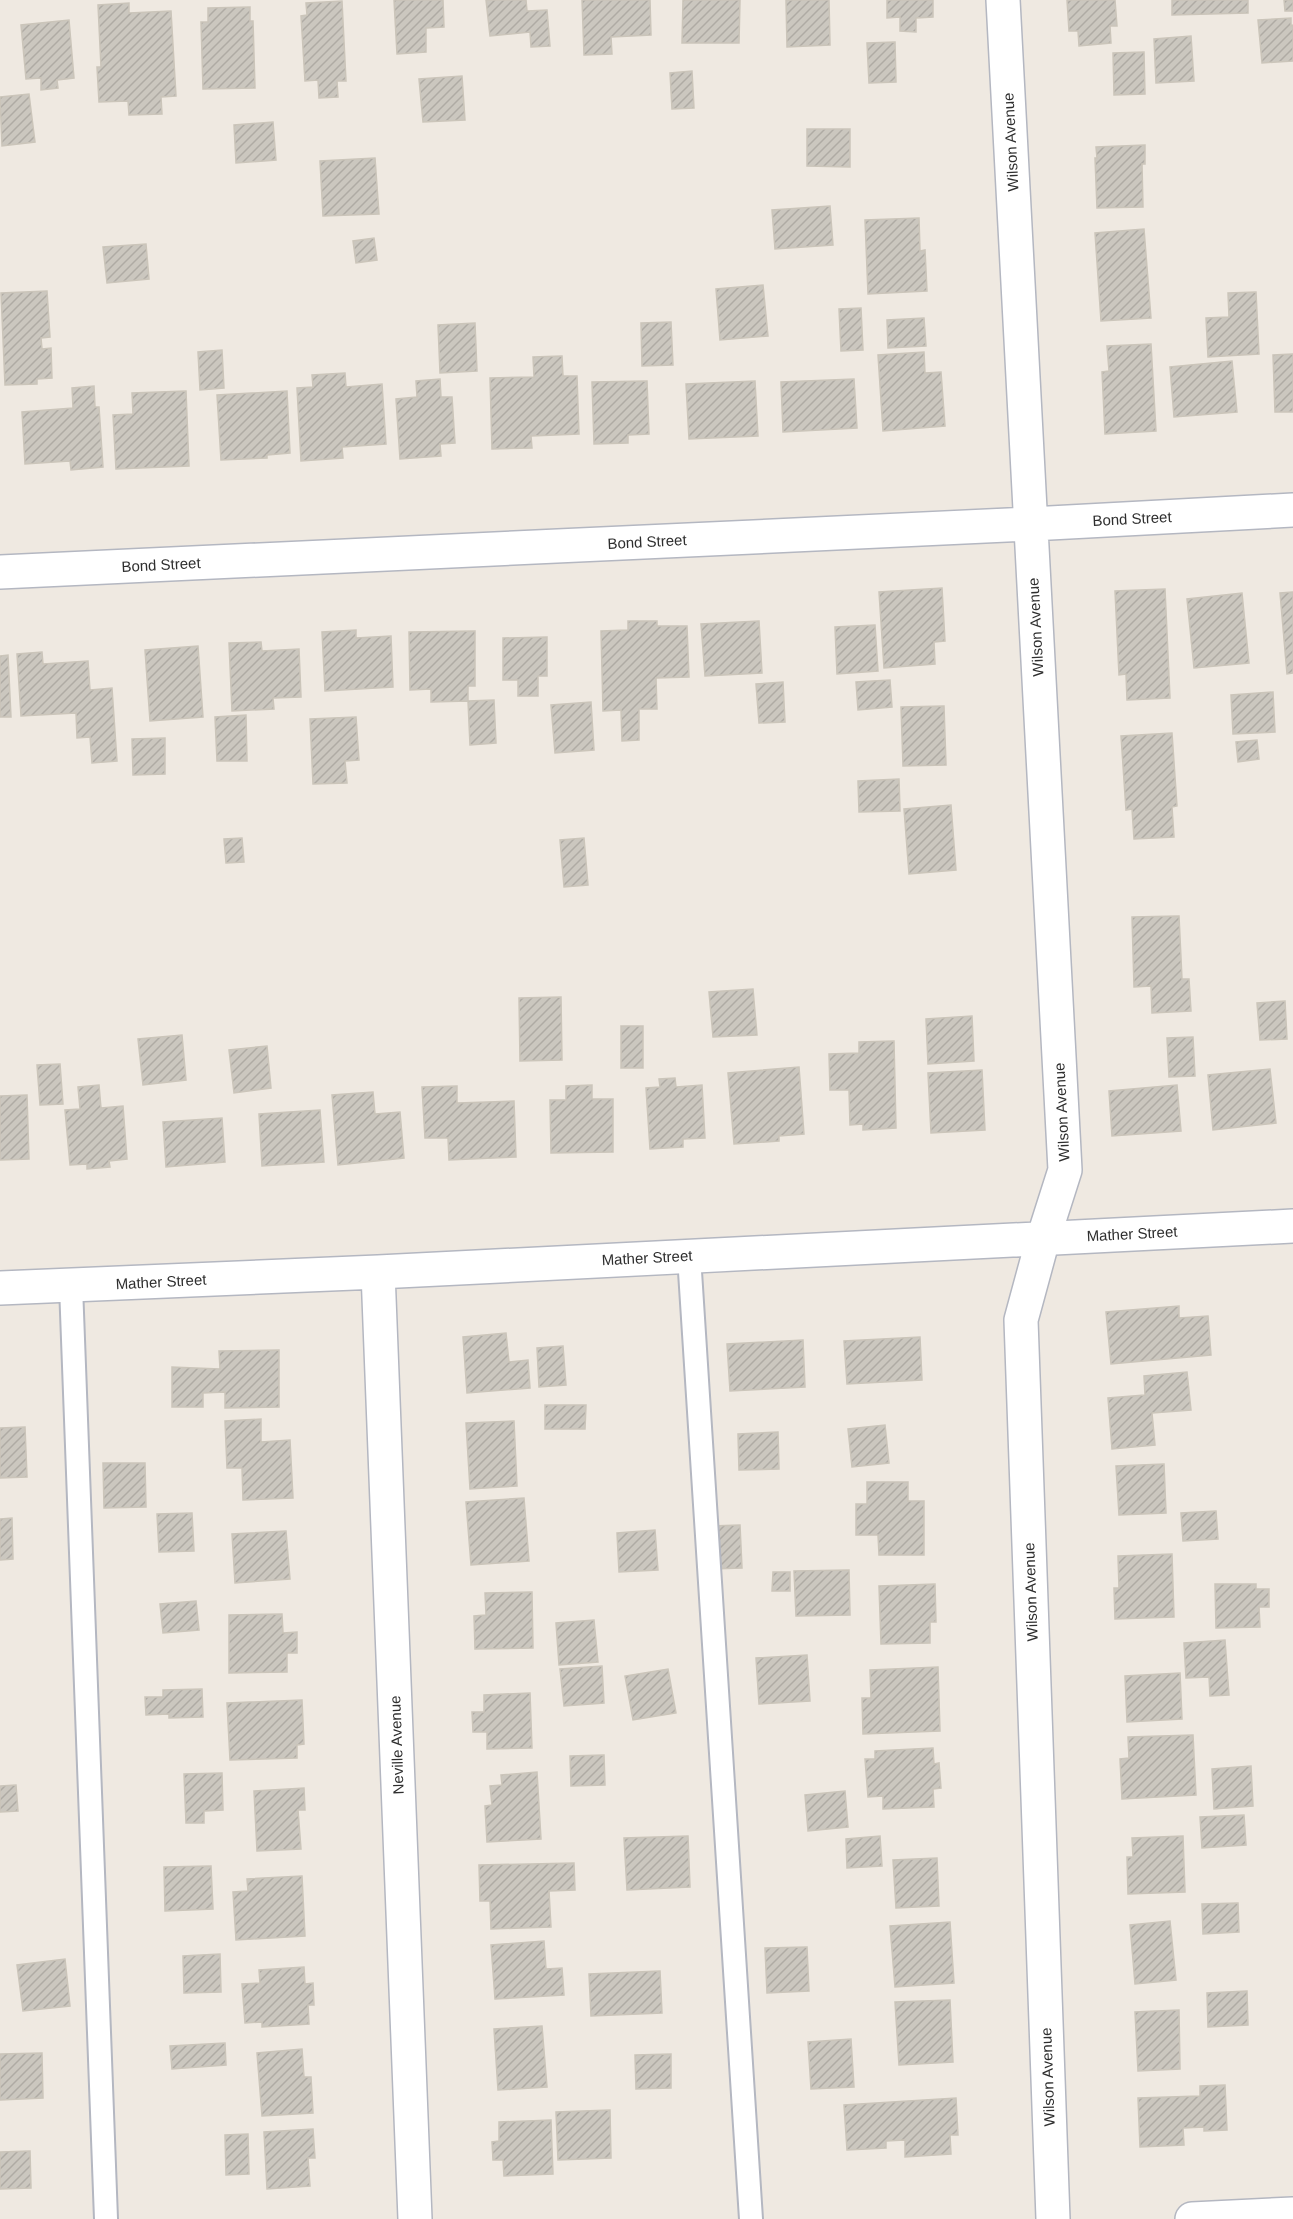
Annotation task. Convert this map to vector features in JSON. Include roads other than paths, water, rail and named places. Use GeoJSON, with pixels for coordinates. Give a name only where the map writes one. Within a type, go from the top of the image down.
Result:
{"type":"FeatureCollection","features":[{"type":"Feature","properties":{"kind":"street","name":"Wilson Avenue"},"geometry":{"type":"LineString","coordinates":[[1003,0],[1065,1170],[1043,1239],[1022,1320],[1053,2219]]}},
{"type":"Feature","properties":{"kind":"street","name":"Bond Street"},"geometry":{"type":"LineString","coordinates":[[0,572],[1293,510]]}},
{"type":"Feature","properties":{"kind":"street","name":"Mather Street"},"geometry":{"type":"LineString","coordinates":[[0,1288],[378,1272],[1293,1226]]}},
{"type":"Feature","properties":{"kind":"street","name":"Neville Avenue"},"geometry":{"type":"LineString","coordinates":[[378,1272],[415,2219]]}},
{"type":"Feature","properties":{"kind":"street"},"geometry":{"type":"LineString","coordinates":[[1192,2219],[1293,2214]]}},
{"type":"Feature","properties":{"kind":"lane"},"geometry":{"type":"LineString","coordinates":[[689,1256],[751,2219]]}},
{"type":"Feature","properties":{"kind":"lane"},"geometry":{"type":"LineString","coordinates":[[72,1286],[106,2219]]}}]}
